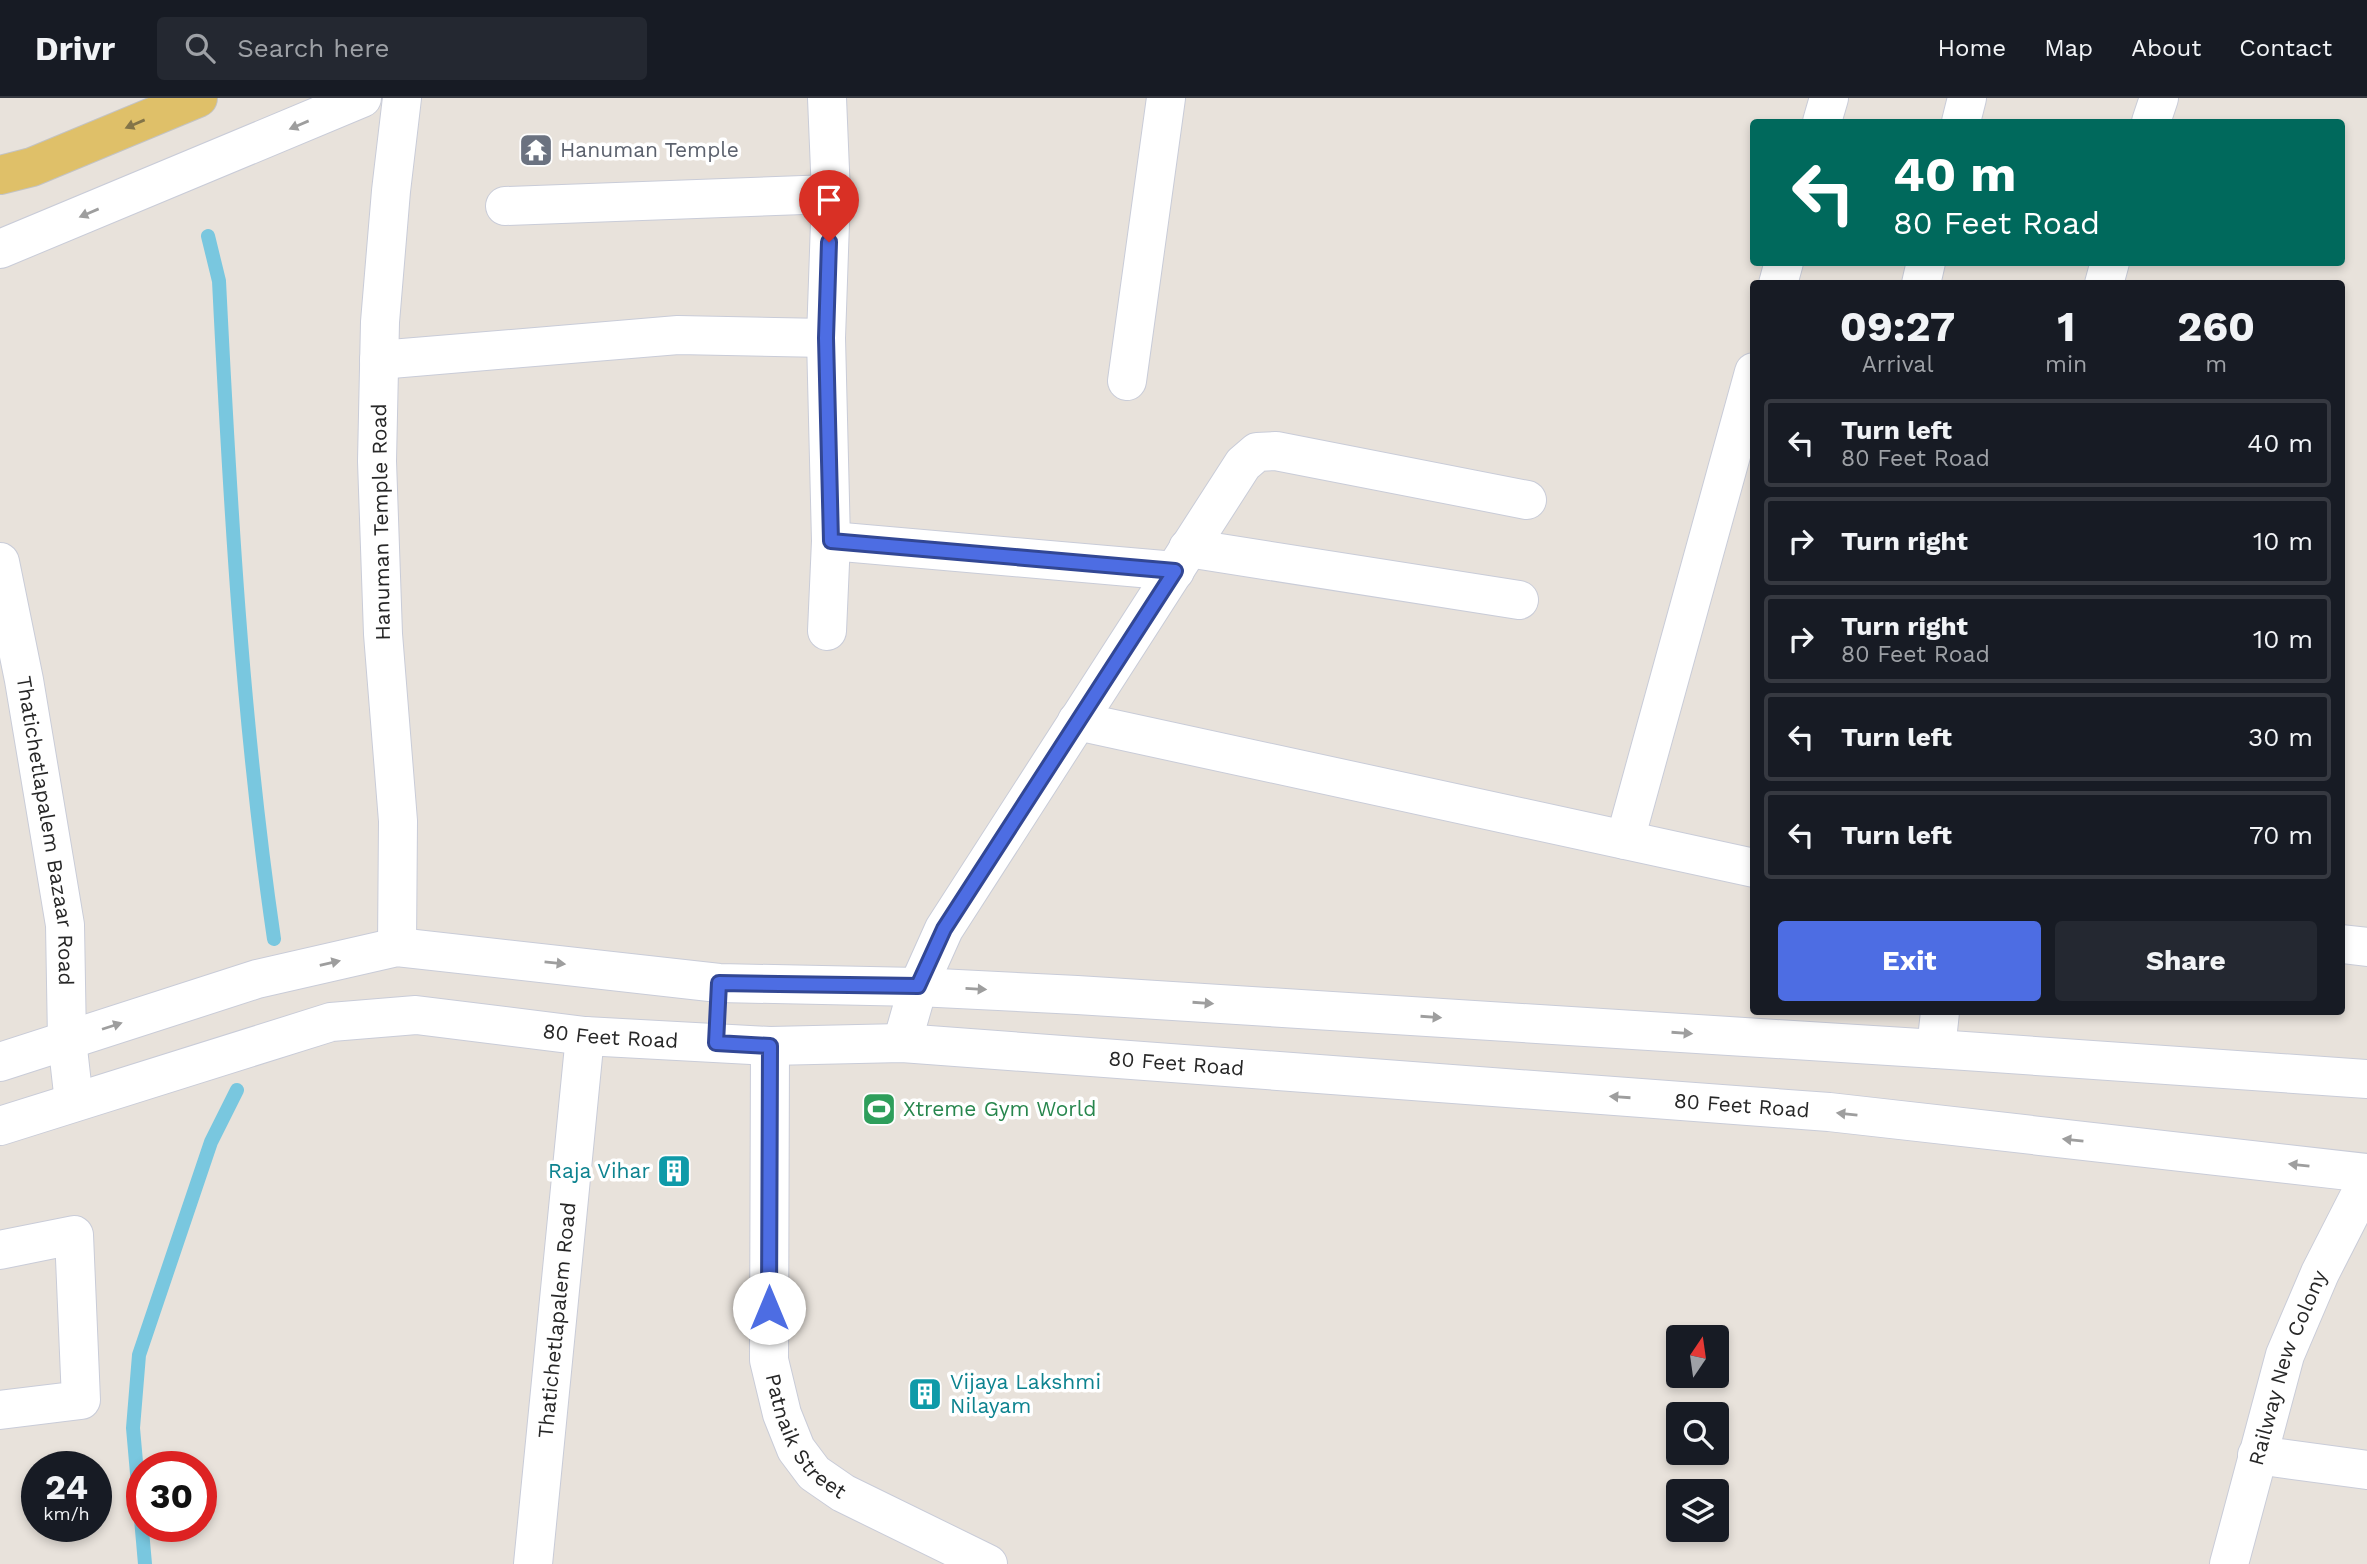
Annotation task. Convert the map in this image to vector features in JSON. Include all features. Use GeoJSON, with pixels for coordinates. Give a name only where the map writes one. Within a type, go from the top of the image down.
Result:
{"type":"FeatureCollection","features":[{"type":"Feature","properties":{"kind":"main road"},"geometry":{"type":"LineString","coordinates":[[0,175],[32,167],[198,98]]}},
{"type":"Feature","properties":{"kind":"street"},"geometry":{"type":"LineString","coordinates":[[0,249],[362,98]]}},
{"type":"Feature","properties":{"kind":"street","name":"Hanuman Temple Road"},"geometry":{"type":"LineString","coordinates":[[397,947],[398,821],[383,634],[377,461],[380,322],[402,98]]}},
{"type":"Feature","properties":{"kind":"street"},"geometry":{"type":"LineString","coordinates":[[827,98],[831,194],[826,338],[831,541],[827,631]]}},
{"type":"Feature","properties":{"kind":"street"},"geometry":{"type":"LineString","coordinates":[[1127,381],[1166,98]]}},
{"type":"Feature","properties":{"kind":"street"},"geometry":{"type":"LineString","coordinates":[[1823,119],[1829,98]]}},
{"type":"Feature","properties":{"kind":"street"},"geometry":{"type":"LineString","coordinates":[[1962,119],[1968,98]]}},
{"type":"Feature","properties":{"kind":"street"},"geometry":{"type":"LineString","coordinates":[[2152,119],[2159,98]]}},
{"type":"Feature","properties":{"kind":"street"},"geometry":{"type":"LineString","coordinates":[[505,206],[831,194]]}},
{"type":"Feature","properties":{"kind":"street"},"geometry":{"type":"LineString","coordinates":[[379,360],[678,335],[826,338]]}},
{"type":"Feature","properties":{"kind":"street"},"geometry":{"type":"LineString","coordinates":[[1625,840],[1750,387]]}},
{"type":"Feature","properties":{"kind":"street"},"geometry":{"type":"LineString","coordinates":[[901,1044],[918,986],[944,929],[1243,464],[1257,452],[1276,451],[1527,500]]}},
{"type":"Feature","properties":{"kind":"street"},"geometry":{"type":"LineString","coordinates":[[831,541],[1182,560],[1519,600]]}},
{"type":"Feature","properties":{"kind":"street","name":"Thatichetlapalem Bazaar Road"},"geometry":{"type":"LineString","coordinates":[[0,562],[24,680],[65,925],[67,1040],[74,1102]]}},
{"type":"Feature","properties":{"kind":"street"},"geometry":{"type":"LineString","coordinates":[[1077,721],[1750,867]]}},
{"type":"Feature","properties":{"kind":"street"},"geometry":{"type":"LineString","coordinates":[[2345,944],[2367,947]]}},
{"type":"Feature","properties":{"kind":"street"},"geometry":{"type":"LineString","coordinates":[[0,1062],[257,979],[397,947],[719,983],[918,986],[1936,1049],[2367,1079]]}},
{"type":"Feature","properties":{"kind":"street"},"geometry":{"type":"LineString","coordinates":[[716,1043],[719,983]]}},
{"type":"Feature","properties":{"kind":"street"},"geometry":{"type":"LineString","coordinates":[[827,985],[827,1045]]}},
{"type":"Feature","properties":{"kind":"street","name":"80 Feet Road"},"geometry":{"type":"LineString","coordinates":[[0,1126],[331,1022],[416,1015],[585,1036],[770,1046],[901,1044],[1829,1112],[2367,1173]]}},
{"type":"Feature","properties":{"kind":"street"},"geometry":{"type":"LineString","coordinates":[[1936,1049],[1940,1015]]}},
{"type":"Feature","properties":{"kind":"street","name":"Thatichetlapalem Road"},"geometry":{"type":"LineString","coordinates":[[533,1564],[585,1036]]}},
{"type":"Feature","properties":{"kind":"street","name":"Patnaik Street"},"geometry":{"type":"LineString","coordinates":[[770,1046],[769,1360],[782,1414],[796,1449],[814,1473],[843,1493],[971,1560]]}},
{"type":"Feature","properties":{"kind":"street","name":"Railway New Colony"},"geometry":{"type":"LineString","coordinates":[[2230,1564],[2285,1355],[2320,1273],[2367,1181]]}},
{"type":"Feature","properties":{"kind":"street"},"geometry":{"type":"LineString","coordinates":[[0,1250],[74,1235],[81,1400],[0,1410]]}},
{"type":"Feature","properties":{"kind":"street"},"geometry":{"type":"LineString","coordinates":[[2257,1455],[2367,1470]]}},
{"type":"Feature","properties":{"kind":"waterway"},"geometry":{"type":"LineString","coordinates":[[208,236],[219,281],[245,693],[274,939]]}},
{"type":"Feature","properties":{"kind":"waterway"},"geometry":{"type":"LineString","coordinates":[[145,1564],[133,1428],[139,1355],[211,1142],[237,1090]]}},
{"type":"Feature","properties":{"kind":"place","name":"Hanuman Temple"},"geometry":{"type":"Point","coordinates":[536,150]}},
{"type":"Feature","properties":{"kind":"place","name":"Xtreme Gym World"},"geometry":{"type":"Point","coordinates":[879,1109]}},
{"type":"Feature","properties":{"kind":"place","name":"Raja Vihar"},"geometry":{"type":"Point","coordinates":[674,1171]}},
{"type":"Feature","properties":{"kind":"place","name":"Vijaya Lakshmi Nilayam"},"geometry":{"type":"Point","coordinates":[925,1394]}},
{"type":"Feature","properties":{"kind":"route"},"geometry":{"type":"LineString","coordinates":[[769,1308],[770,1046],[716,1043],[719,983],[918,986],[944,929],[1175,571],[831,541],[826,338],[829,242]]}}]}
